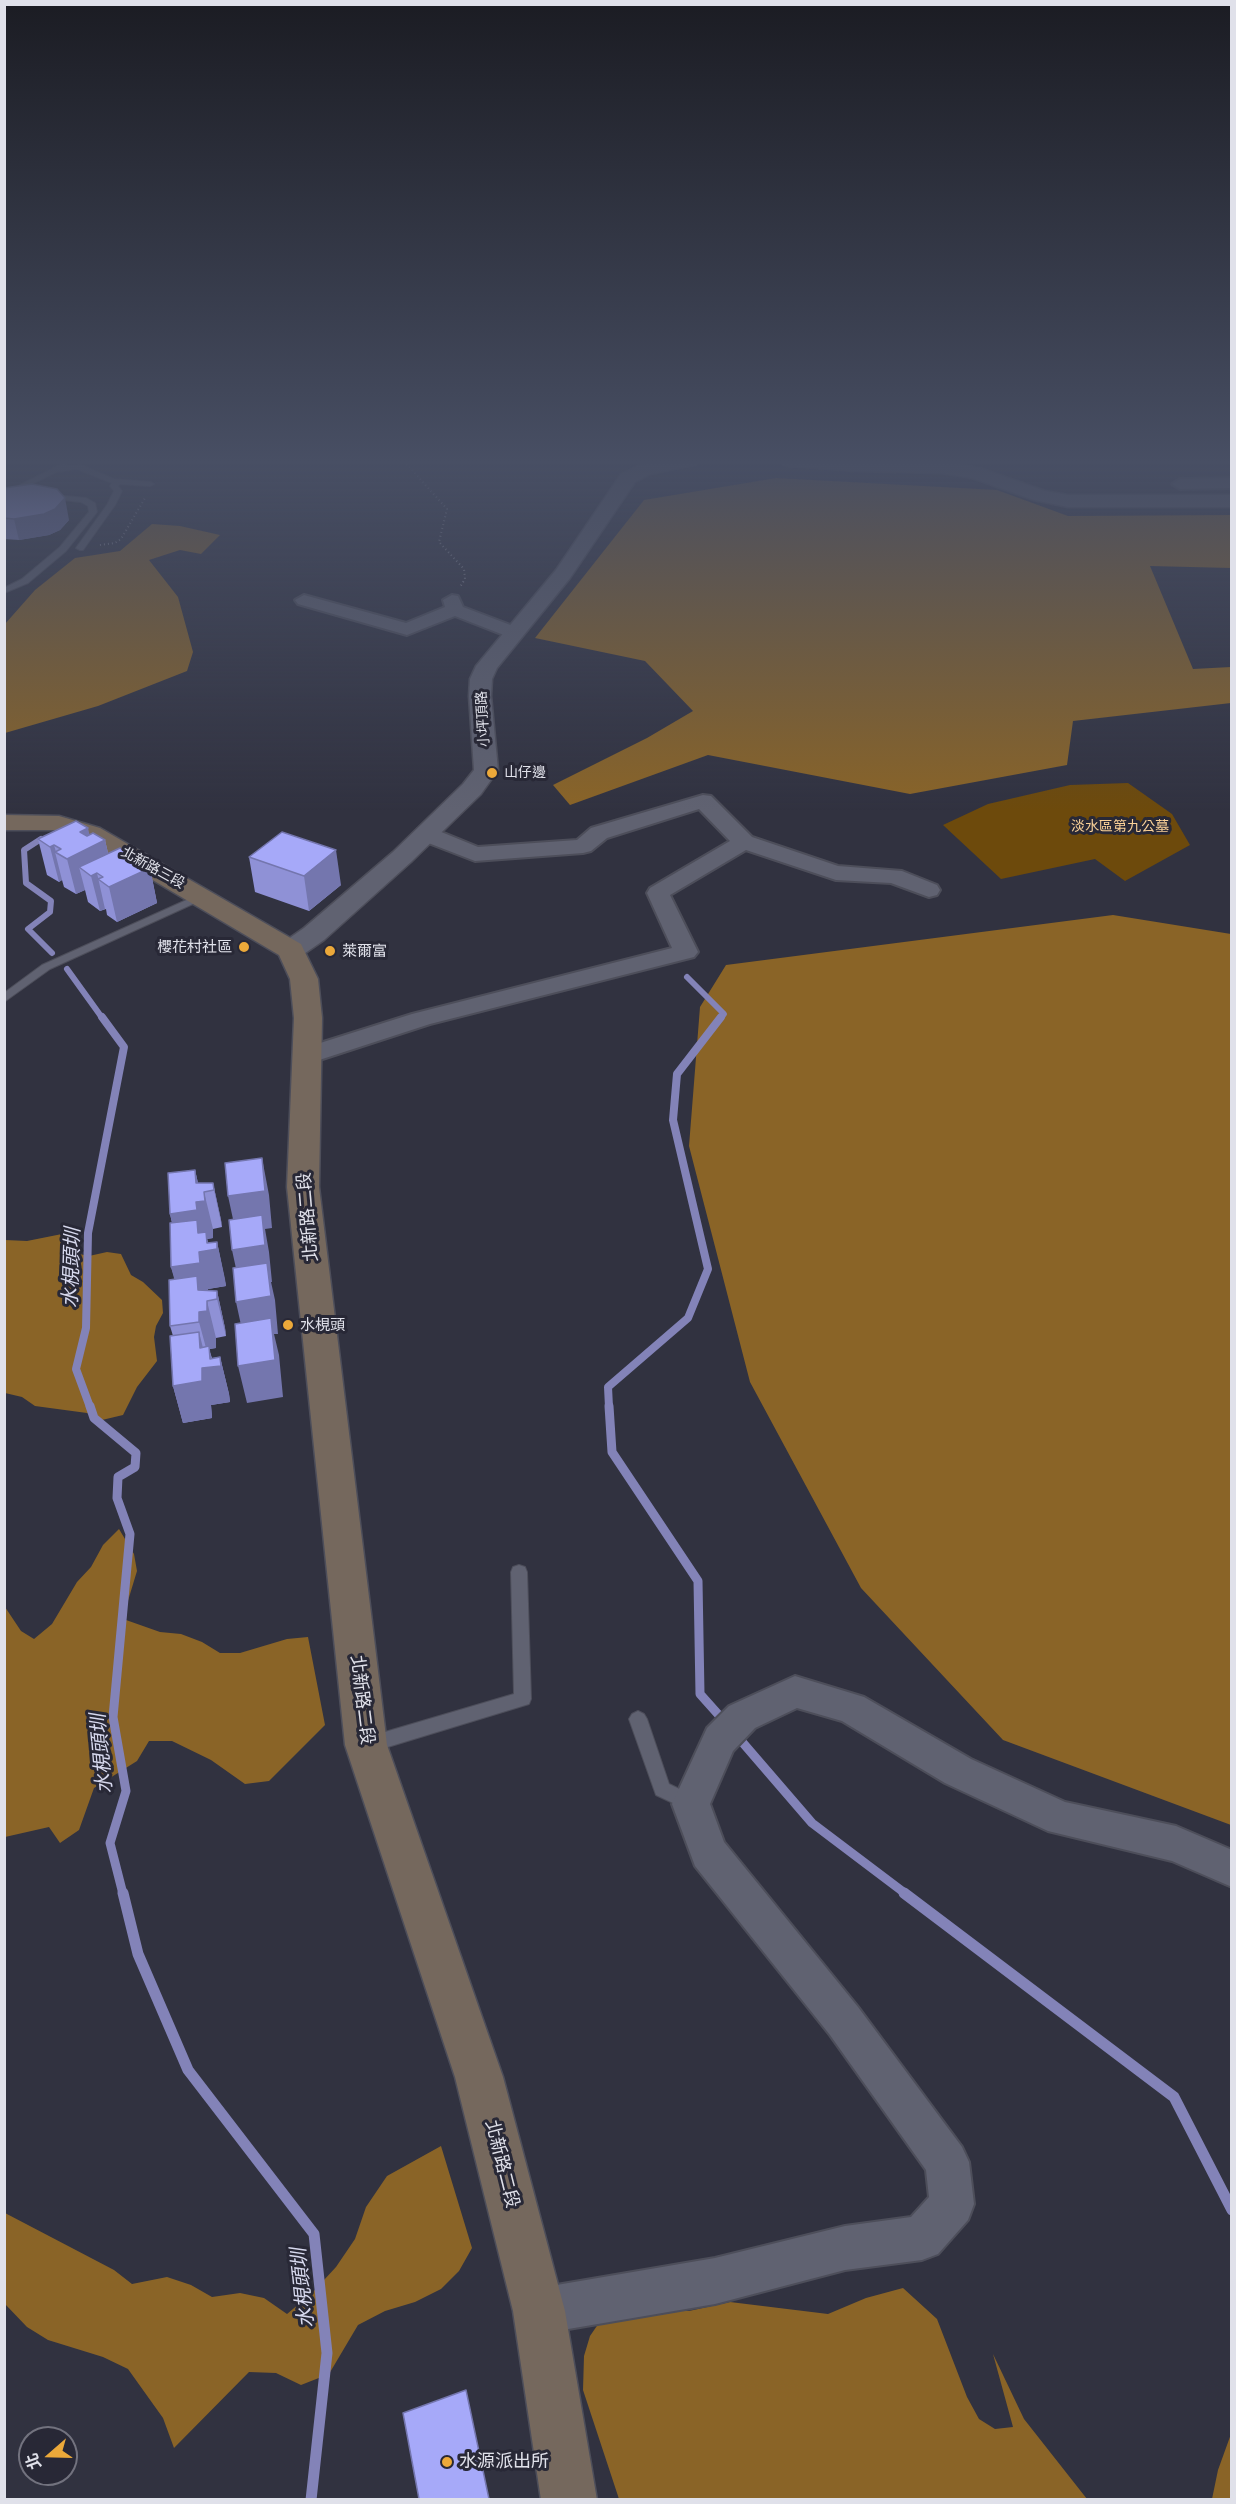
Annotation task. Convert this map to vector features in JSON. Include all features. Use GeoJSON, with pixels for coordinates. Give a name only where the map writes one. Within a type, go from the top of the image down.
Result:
{"type":"FeatureCollection","features":[{"type":"Feature","properties":{"kind":"main road","name":"北新路三段"},"geometry":{"type":"LineString","coordinates":[[4,822],[59,823],[91,833],[291,950]]}},
{"type":"Feature","properties":{"kind":"main road","name":"北新路二段"},"geometry":{"type":"LineString","coordinates":[[291,950],[304,979],[308,1018],[303,1187],[366,1745],[479,2077],[539,2311],[569,2499]]}},
{"type":"Feature","properties":{"kind":"street","name":"小坪頂路"},"geometry":{"type":"LineString","coordinates":[[291,950],[314,934],[426,834],[472,789],[486,770],[481,717],[481,679],[487,666],[560,578]]}},
{"type":"Feature","properties":{"kind":"street"},"geometry":{"type":"LineString","coordinates":[[304,600],[407,629],[454,605],[513,633]]}},
{"type":"Feature","properties":{"kind":"street"},"geometry":{"type":"LineString","coordinates":[[426,834],[475,854],[583,846],[599,833],[703,801],[744,842],[836,873],[894,876],[929,890]]}},
{"type":"Feature","properties":{"kind":"street"},"geometry":{"type":"LineString","coordinates":[[307,1056],[421,1019],[686,952],[658,893],[744,842]]}},
{"type":"Feature","properties":{"kind":"street"},"geometry":{"type":"LineString","coordinates":[[539,2311],[715,2281],[846,2248],[922,2238],[952,2204],[947,2162],[844,2021],[709,1853],[691,1804],[731,1729],[795,1692],[851,1708],[958,1771],[1061,1819],[1176,1844],[1232,1869]]}},
{"type":"Feature","properties":{"kind":"lane"},"geometry":{"type":"LineString","coordinates":[[4,591],[29,578]]}},
{"type":"Feature","properties":{"kind":"lane"},"geometry":{"type":"LineString","coordinates":[[4,999],[46,967],[202,896]]}},
{"type":"Feature","properties":{"kind":"lane"},"geometry":{"type":"LineString","coordinates":[[366,1745],[523,1699],[519,1572]]}},
{"type":"Feature","properties":{"kind":"lane"},"geometry":{"type":"LineString","coordinates":[[638,1719],[662,1789],[691,1804]]}},
{"type":"Feature","properties":{"kind":"path"},"geometry":{"type":"LineString","coordinates":[[454,605],[465,578]]}},
{"type":"Feature","properties":{"kind":"green space","name":"淡水區第九公墓"},"geometry":{"type":"Polygon","coordinates":[[[1128,783],[1172,814],[1190,845],[1125,881],[1095,859],[1001,879],[943,825],[988,804],[1070,785],[1128,783]]]}},
{"type":"Feature","properties":{"kind":"shaded area"},"geometry":{"type":"Polygon","coordinates":[[[50,578],[163,578],[178,597],[193,652],[187,671],[98,706],[5,733],[5,624],[35,590],[50,578]]]}},
{"type":"Feature","properties":{"kind":"shaded area"},"geometry":{"type":"Polygon","coordinates":[[[583,578],[1155,578],[1193,669],[1231,667],[1231,703],[1073,721],[1067,765],[910,794],[708,755],[570,805],[553,785],[647,738],[693,711],[645,661],[535,638],[583,578]]]}},
{"type":"Feature","properties":{"kind":"shaded area"},"geometry":{"type":"Polygon","coordinates":[[[1113,915],[1231,934],[1231,1825],[1003,1740],[861,1588],[750,1382],[689,1146],[700,1007],[726,965],[1113,915]]]}},
{"type":"Feature","properties":{"kind":"shaded area"},"geometry":{"type":"Polygon","coordinates":[[[62,1234],[64,1244],[74,1253],[89,1256],[107,1252],[121,1254],[131,1275],[143,1282],[162,1300],[163,1313],[156,1326],[154,1337],[157,1361],[137,1387],[123,1415],[102,1420],[87,1413],[35,1406],[22,1397],[5,1393],[5,1240],[27,1241],[62,1234]]]}},
{"type":"Feature","properties":{"kind":"shaded area"},"geometry":{"type":"Polygon","coordinates":[[[119,1529],[134,1554],[137,1571],[127,1604],[126,1620],[160,1632],[181,1634],[202,1642],[220,1653],[240,1653],[287,1639],[308,1637],[325,1725],[269,1781],[245,1784],[211,1760],[172,1741],[149,1741],[137,1761],[94,1788],[79,1830],[60,1843],[49,1827],[5,1837],[5,1607],[21,1631],[34,1639],[52,1624],[77,1582],[91,1567],[103,1545],[119,1529]]]}},
{"type":"Feature","properties":{"kind":"shaded area"},"geometry":{"type":"Polygon","coordinates":[[[441,2146],[472,2248],[459,2271],[441,2289],[415,2302],[385,2311],[358,2325],[329,2374],[301,2385],[276,2373],[249,2372],[174,2448],[163,2418],[128,2369],[103,2357],[48,2340],[27,2327],[5,2304],[5,2213],[114,2270],[132,2284],[167,2277],[191,2285],[212,2297],[240,2293],[264,2298],[287,2314],[312,2293],[336,2267],[355,2239],[366,2207],[387,2176],[441,2146]]]}},
{"type":"Feature","properties":{"kind":"shaded area"},"geometry":{"type":"Polygon","coordinates":[[[903,2288],[937,2319],[967,2397],[979,2419],[995,2429],[1013,2427],[993,2354],[1024,2419],[1087,2499],[619,2499],[583,2390],[584,2356],[590,2336],[603,2317],[665,2310],[689,2311],[730,2302],[828,2314],[866,2298],[903,2288]]]}},
{"type":"Feature","properties":{"kind":"shaded area"},"geometry":{"type":"Polygon","coordinates":[[[1231,2434],[1231,2499],[1212,2499],[1218,2470],[1231,2434]]]}},
{"type":"Feature","properties":{"kind":"building"},"geometry":{"type":"Polygon","coordinates":[[[76,821],[88,828],[80,832],[87,836],[93,833],[105,840],[67,859],[55,852],[61,849],[54,845],[50,847],[38,839],[76,821]]]}},
{"type":"Feature","properties":{"kind":"building"},"geometry":{"type":"Polygon","coordinates":[[[282,832],[336,850],[304,876],[249,857],[282,832]]]}},
{"type":"Feature","properties":{"kind":"building"},"geometry":{"type":"Polygon","coordinates":[[[120,848],[131,856],[126,858],[132,863],[138,860],[150,868],[109,887],[98,879],[103,877],[97,873],[91,876],[79,867],[120,848]]]}},
{"type":"Feature","properties":{"kind":"building"},"geometry":{"type":"Polygon","coordinates":[[[262,1158],[265,1191],[228,1196],[225,1163],[262,1158]]]}},
{"type":"Feature","properties":{"kind":"building"},"geometry":{"type":"Polygon","coordinates":[[[195,1170],[196,1183],[213,1183],[214,1190],[204,1192],[205,1201],[196,1202],[197,1210],[170,1214],[168,1173],[195,1170]]]}},
{"type":"Feature","properties":{"kind":"building"},"geometry":{"type":"Polygon","coordinates":[[[262,1215],[265,1245],[232,1250],[229,1220],[262,1215]]]}},
{"type":"Feature","properties":{"kind":"building"},"geometry":{"type":"Polygon","coordinates":[[[197,1220],[198,1233],[206,1232],[207,1243],[217,1242],[217,1249],[199,1252],[200,1263],[171,1267],[170,1223],[197,1220]]]}},
{"type":"Feature","properties":{"kind":"building"},"geometry":{"type":"Polygon","coordinates":[[[267,1263],[271,1296],[236,1302],[233,1268],[267,1263]]]}},
{"type":"Feature","properties":{"kind":"building"},"geometry":{"type":"Polygon","coordinates":[[[197,1276],[198,1290],[217,1291],[217,1299],[207,1301],[207,1311],[199,1312],[199,1322],[170,1326],[169,1280],[197,1276]]]}},
{"type":"Feature","properties":{"kind":"building"},"geometry":{"type":"Polygon","coordinates":[[[271,1318],[275,1360],[238,1366],[235,1324],[271,1318]]]}},
{"type":"Feature","properties":{"kind":"building"},"geometry":{"type":"Polygon","coordinates":[[[199,1332],[200,1348],[209,1346],[210,1359],[220,1357],[221,1366],[202,1368],[202,1381],[173,1386],[170,1336],[199,1332]]]}},
{"type":"Feature","properties":{"kind":"building","name":"水源派出所"},"geometry":{"type":"Polygon","coordinates":[[[466,2390],[489,2499],[419,2499],[403,2413],[466,2390]]]}},
{"type":"Feature","properties":{"kind":"waterway","name":"水梘頭圳"},"geometry":{"type":"LineString","coordinates":[[41,839],[24,850],[26,883],[51,901],[50,912],[28,929],[52,953]]}},
{"type":"Feature","properties":{"kind":"waterway","name":"水梘頭圳"},"geometry":{"type":"LineString","coordinates":[[67,969],[103,1019]]}},
{"type":"Feature","properties":{"kind":"waterway"},"geometry":{"type":"LineString","coordinates":[[687,977],[724,1014],[720,1019]]}},
{"type":"Feature","properties":{"kind":"waterway","name":"水梘頭圳"},"geometry":{"type":"LineString","coordinates":[[90,1407],[76,1369],[86,1328],[88,1233],[124,1047],[102,1017]]}},
{"type":"Feature","properties":{"kind":"waterway"},"geometry":{"type":"LineString","coordinates":[[609,1407],[608,1387],[688,1318],[708,1269],[673,1120],[677,1074],[721,1017]]}},
{"type":"Feature","properties":{"kind":"waterway","name":"水梘頭圳"},"geometry":{"type":"LineString","coordinates":[[90,1406],[94,1418],[136,1453],[135,1467],[118,1477],[117,1498],[130,1534],[113,1717],[126,1791],[110,1843],[123,1894]]}},
{"type":"Feature","properties":{"kind":"waterway"},"geometry":{"type":"LineString","coordinates":[[609,1406],[612,1452],[698,1581],[700,1694],[725,1722]]}},
{"type":"Feature","properties":{"kind":"waterway"},"geometry":{"type":"LineString","coordinates":[[737,1736],[812,1823],[906,1894]]}},
{"type":"Feature","properties":{"kind":"waterway","name":"水梘頭圳"},"geometry":{"type":"LineString","coordinates":[[123,1893],[138,1954],[188,2070],[314,2234],[327,2353],[311,2500]]}},
{"type":"Feature","properties":{"kind":"waterway"},"geometry":{"type":"LineString","coordinates":[[904,1893],[1174,2097],[1232,2210]]}},
{"type":"Feature","properties":{"kind":"place","name":"山仔邊"},"geometry":{"type":"Point","coordinates":[492,773]}},
{"type":"Feature","properties":{"kind":"place","name":"櫻花村社區"},"geometry":{"type":"Point","coordinates":[244,947]}},
{"type":"Feature","properties":{"kind":"place","name":"萊爾富"},"geometry":{"type":"Point","coordinates":[330,951]}},
{"type":"Feature","properties":{"kind":"place","name":"水梘頭"},"geometry":{"type":"Point","coordinates":[288,1325]}},
{"type":"Feature","properties":{"kind":"place","name":"水源派出所"},"geometry":{"type":"Point","coordinates":[447,2462]}}]}
